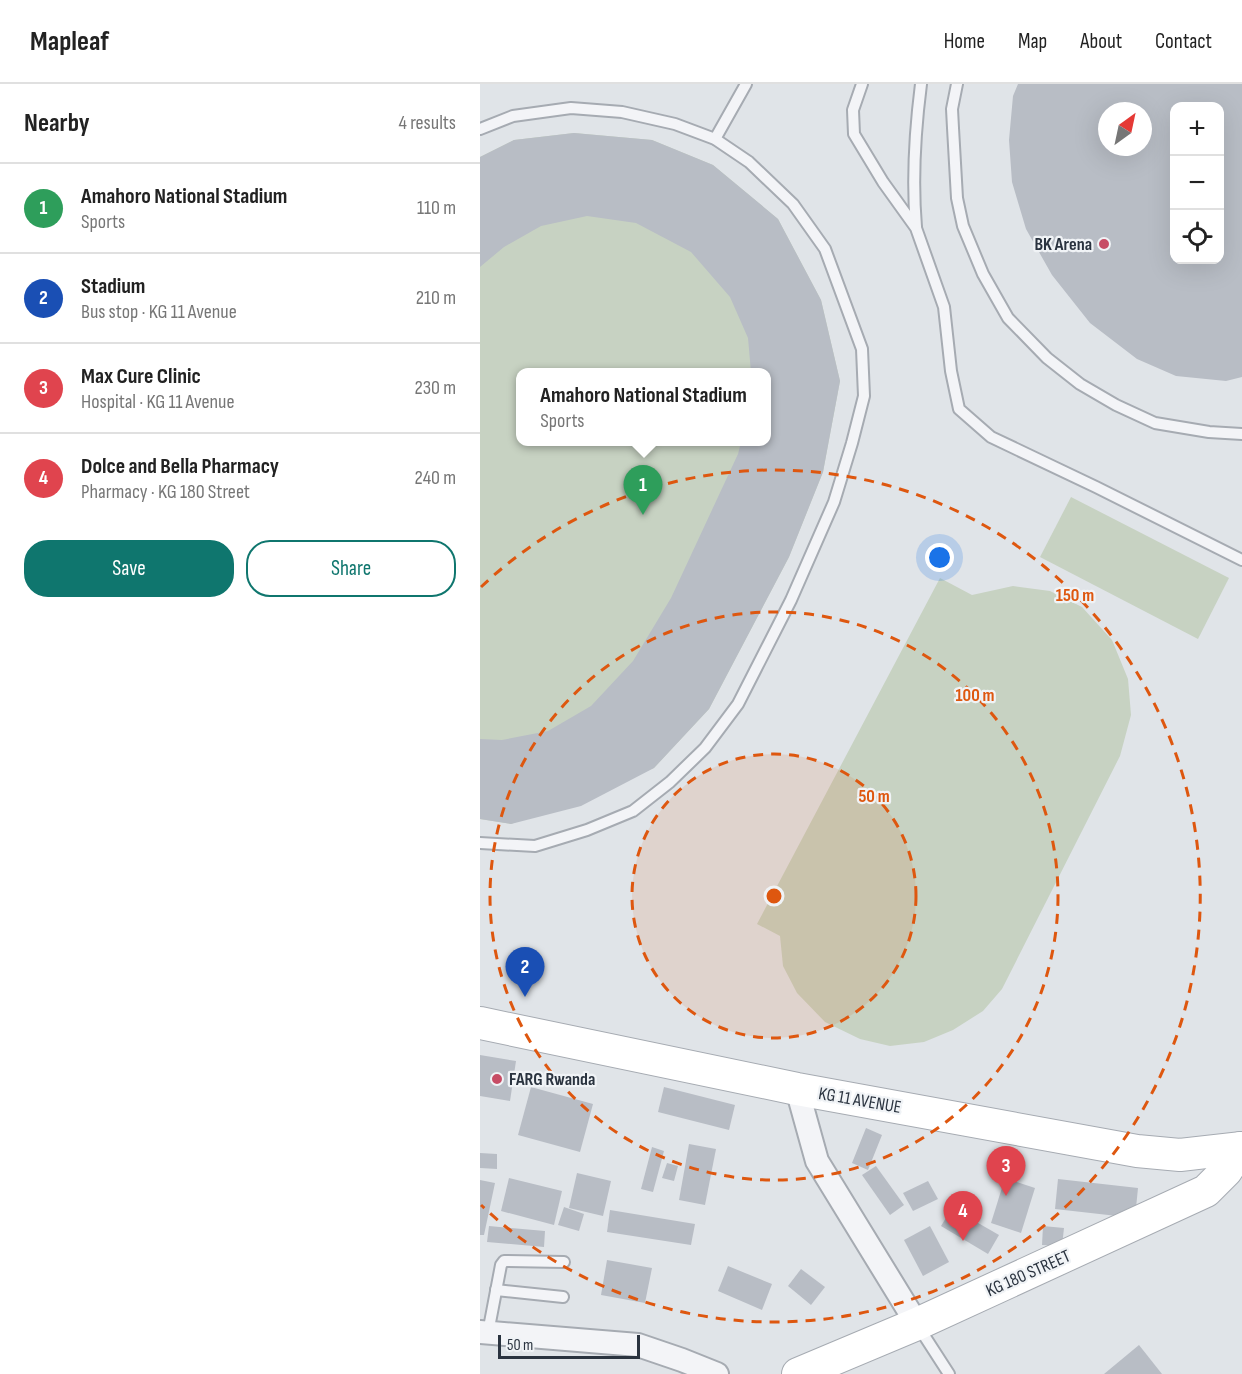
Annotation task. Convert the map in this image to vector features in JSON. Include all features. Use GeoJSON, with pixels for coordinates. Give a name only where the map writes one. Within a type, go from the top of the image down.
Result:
{"type":"FeatureCollection","features":[{"type":"Feature","properties":{"kind":"main road","name":"KG 11 AVENUE"},"geometry":{"type":"LineString","coordinates":[[480,1023],[797,1089],[1137,1151],[1180,1155],[1242,1148]]}},
{"type":"Feature","properties":{"kind":"main road","name":"KG 180 STREET"},"geometry":{"type":"LineString","coordinates":[[798,1374],[917,1324],[1206,1191],[1226,1171],[1242,1148]]}},
{"type":"Feature","properties":{"kind":"street"},"geometry":{"type":"LineString","coordinates":[[797,1089],[817,1161],[917,1324]]}},
{"type":"Feature","properties":{"kind":"street"},"geometry":{"type":"LineString","coordinates":[[484,1332],[638,1345],[717,1374]]}},
{"type":"Feature","properties":{"kind":"lane"},"geometry":{"type":"LineString","coordinates":[[715,139],[746,84]]}},
{"type":"Feature","properties":{"kind":"lane"},"geometry":{"type":"LineString","coordinates":[[862,84],[853,110],[854,134],[883,182],[916,228]]}},
{"type":"Feature","properties":{"kind":"lane"},"geometry":{"type":"LineString","coordinates":[[921,84],[917,116],[914,201],[916,228],[944,307],[951,371],[959,409],[991,437],[1242,560]]}},
{"type":"Feature","properties":{"kind":"lane"},"geometry":{"type":"LineString","coordinates":[[957,84],[952,109],[957,198],[963,226],[983,274],[1008,318],[1047,358],[1080,384],[1116,405],[1155,423],[1209,432],[1242,434]]}},
{"type":"Feature","properties":{"kind":"lane"},"geometry":{"type":"LineString","coordinates":[[480,129],[513,116],[571,108],[633,115],[675,124],[715,139],[749,162],[793,204],[825,249],[862,349],[864,396],[834,502],[791,600],[738,704],[705,748],[670,782],[633,811],[587,830],[536,846],[480,843]]}},
{"type":"Feature","properties":{"kind":"lane"},"geometry":{"type":"LineString","coordinates":[[484,1332],[501,1265],[504,1261],[564,1262]]}},
{"type":"Feature","properties":{"kind":"lane"},"geometry":{"type":"LineString","coordinates":[[496,1290],[563,1297]]}},
{"type":"Feature","properties":{"kind":"lane"},"geometry":{"type":"LineString","coordinates":[[917,1324],[949,1374]]}},
{"type":"Feature","properties":{"kind":"green space"},"geometry":{"type":"Polygon","coordinates":[[[574,133],[652,140],[713,165],[778,219],[821,300],[840,381],[823,472],[789,557],[709,709],[654,768],[511,824],[480,819],[480,157],[514,140],[574,133]]]}},
{"type":"Feature","properties":{"kind":"green space"},"geometry":{"type":"Polygon","coordinates":[[[1071,497],[1229,578],[1198,639],[1040,557],[1071,497]]]}},
{"type":"Feature","properties":{"kind":"green space"},"geometry":{"type":"Polygon","coordinates":[[[940,578],[972,595],[1013,586],[1050,591],[1082,607],[1112,640],[1128,679],[1131,715],[1120,756],[1002,989],[983,1011],[953,1030],[924,1042],[890,1046],[860,1039],[825,1022],[797,993],[783,966],[780,936],[757,924],[940,578]]]}},
{"type":"Feature","properties":{"kind":"building","name":"BK Arena"},"geometry":{"type":"Polygon","coordinates":[[[1018,84],[1242,84],[1242,377],[1226,381],[1176,376],[1137,359],[1090,323],[1052,275],[1026,229],[1012,182],[1009,140],[1013,96],[1018,84]]]}},
{"type":"Feature","properties":{"kind":"building"},"geometry":{"type":"Polygon","coordinates":[[[574,133],[652,140],[713,165],[778,219],[821,300],[840,381],[823,472],[789,557],[709,709],[654,768],[581,806],[511,824],[480,819],[480,739],[502,740],[548,731],[591,706],[633,661],[671,598],[740,446],[771,446],[771,368],[751,368],[748,338],[730,297],[691,252],[636,223],[587,216],[541,226],[504,247],[480,267],[480,157],[514,140],[574,133]]]}},
{"type":"Feature","properties":{"kind":"building","name":"FARG Rwanda"},"geometry":{"type":"Polygon","coordinates":[[[480,1055],[516,1061],[510,1101],[480,1096],[480,1055]]]}},
{"type":"Feature","properties":{"kind":"building"},"geometry":{"type":"Polygon","coordinates":[[[531,1087],[593,1104],[580,1152],[518,1135],[531,1087]]]}},
{"type":"Feature","properties":{"kind":"building"},"geometry":{"type":"Polygon","coordinates":[[[664,1087],[735,1105],[729,1130],[658,1112],[664,1087]]]}},
{"type":"Feature","properties":{"kind":"building"},"geometry":{"type":"Polygon","coordinates":[[[866,1128],[882,1135],[868,1170],[852,1163],[866,1128]]]}},
{"type":"Feature","properties":{"kind":"building"},"geometry":{"type":"Polygon","coordinates":[[[689,1144],[716,1149],[705,1205],[679,1200],[689,1144]]]}},
{"type":"Feature","properties":{"kind":"building"},"geometry":{"type":"Polygon","coordinates":[[[652,1147],[664,1151],[653,1192],[641,1189],[652,1147]]]}},
{"type":"Feature","properties":{"kind":"building"},"geometry":{"type":"Polygon","coordinates":[[[480,1153],[497,1154],[497,1169],[480,1168],[480,1153]]]}},
{"type":"Feature","properties":{"kind":"building"},"geometry":{"type":"Polygon","coordinates":[[[667,1163],[678,1166],[674,1181],[662,1178],[667,1163]]]}},
{"type":"Feature","properties":{"kind":"building"},"geometry":{"type":"Polygon","coordinates":[[[876,1166],[904,1205],[890,1215],[862,1175],[876,1166]]]}},
{"type":"Feature","properties":{"kind":"building"},"geometry":{"type":"Polygon","coordinates":[[[577,1173],[611,1181],[603,1216],[569,1208],[577,1173]]]}},
{"type":"Feature","properties":{"kind":"building"},"geometry":{"type":"Polygon","coordinates":[[[509,1178],[562,1191],[554,1225],[501,1211],[509,1178]]]}},
{"type":"Feature","properties":{"kind":"building"},"geometry":{"type":"Polygon","coordinates":[[[1005,1178],[1035,1188],[1021,1233],[991,1223],[1005,1178]]]}},
{"type":"Feature","properties":{"kind":"building"},"geometry":{"type":"Polygon","coordinates":[[[1058,1179],[1138,1188],[1135,1218],[1055,1209],[1058,1179]]]}},
{"type":"Feature","properties":{"kind":"building"},"geometry":{"type":"Polygon","coordinates":[[[480,1180],[495,1183],[484,1235],[480,1235],[480,1180]]]}},
{"type":"Feature","properties":{"kind":"building"},"geometry":{"type":"Polygon","coordinates":[[[928,1181],[938,1199],[913,1211],[903,1193],[928,1181]]]}},
{"type":"Feature","properties":{"kind":"building"},"geometry":{"type":"Polygon","coordinates":[[[564,1207],[584,1214],[579,1231],[558,1225],[564,1207]]]}},
{"type":"Feature","properties":{"kind":"building"},"geometry":{"type":"Polygon","coordinates":[[[952,1208],[999,1235],[988,1254],[941,1226],[952,1208]]]}},
{"type":"Feature","properties":{"kind":"building"},"geometry":{"type":"Polygon","coordinates":[[[610,1210],[695,1224],[691,1245],[607,1232],[610,1210]]]}},
{"type":"Feature","properties":{"kind":"building"},"geometry":{"type":"Polygon","coordinates":[[[489,1226],[545,1231],[544,1247],[487,1242],[489,1226]]]}},
{"type":"Feature","properties":{"kind":"building"},"geometry":{"type":"Polygon","coordinates":[[[930,1226],[949,1262],[923,1276],[904,1240],[930,1226]]]}},
{"type":"Feature","properties":{"kind":"building"},"geometry":{"type":"Polygon","coordinates":[[[1043,1226],[1064,1228],[1062,1246],[1042,1245],[1043,1226]]]}},
{"type":"Feature","properties":{"kind":"building"},"geometry":{"type":"Polygon","coordinates":[[[607,1260],[652,1268],[645,1303],[601,1295],[607,1260]]]}},
{"type":"Feature","properties":{"kind":"building"},"geometry":{"type":"Polygon","coordinates":[[[728,1266],[772,1284],[762,1310],[718,1291],[728,1266]]]}},
{"type":"Feature","properties":{"kind":"building"},"geometry":{"type":"Polygon","coordinates":[[[801,1269],[825,1287],[811,1305],[788,1286],[801,1269]]]}},
{"type":"Feature","properties":{"kind":"building"},"geometry":{"type":"Polygon","coordinates":[[[1139,1345],[1162,1374],[1104,1374],[1139,1345]]]}},
{"type":"Feature","properties":{"kind":"place","name":"BK Arena"},"geometry":{"type":"Point","coordinates":[1104,244]}},
{"type":"Feature","properties":{"kind":"place","name":"Amahoro National Stadium"},"geometry":{"type":"Point","coordinates":[643,515]}},
{"type":"Feature","properties":{"kind":"place","name":"Stadium"},"geometry":{"type":"Point","coordinates":[525,997]}},
{"type":"Feature","properties":{"kind":"place","name":"FARG Rwanda"},"geometry":{"type":"Point","coordinates":[497,1079]}},
{"type":"Feature","properties":{"kind":"place","name":"Max Cure Clinic"},"geometry":{"type":"Point","coordinates":[1006,1196]}},
{"type":"Feature","properties":{"kind":"place","name":"Dolce and Bella Pharmacy"},"geometry":{"type":"Point","coordinates":[963,1241]}}]}
